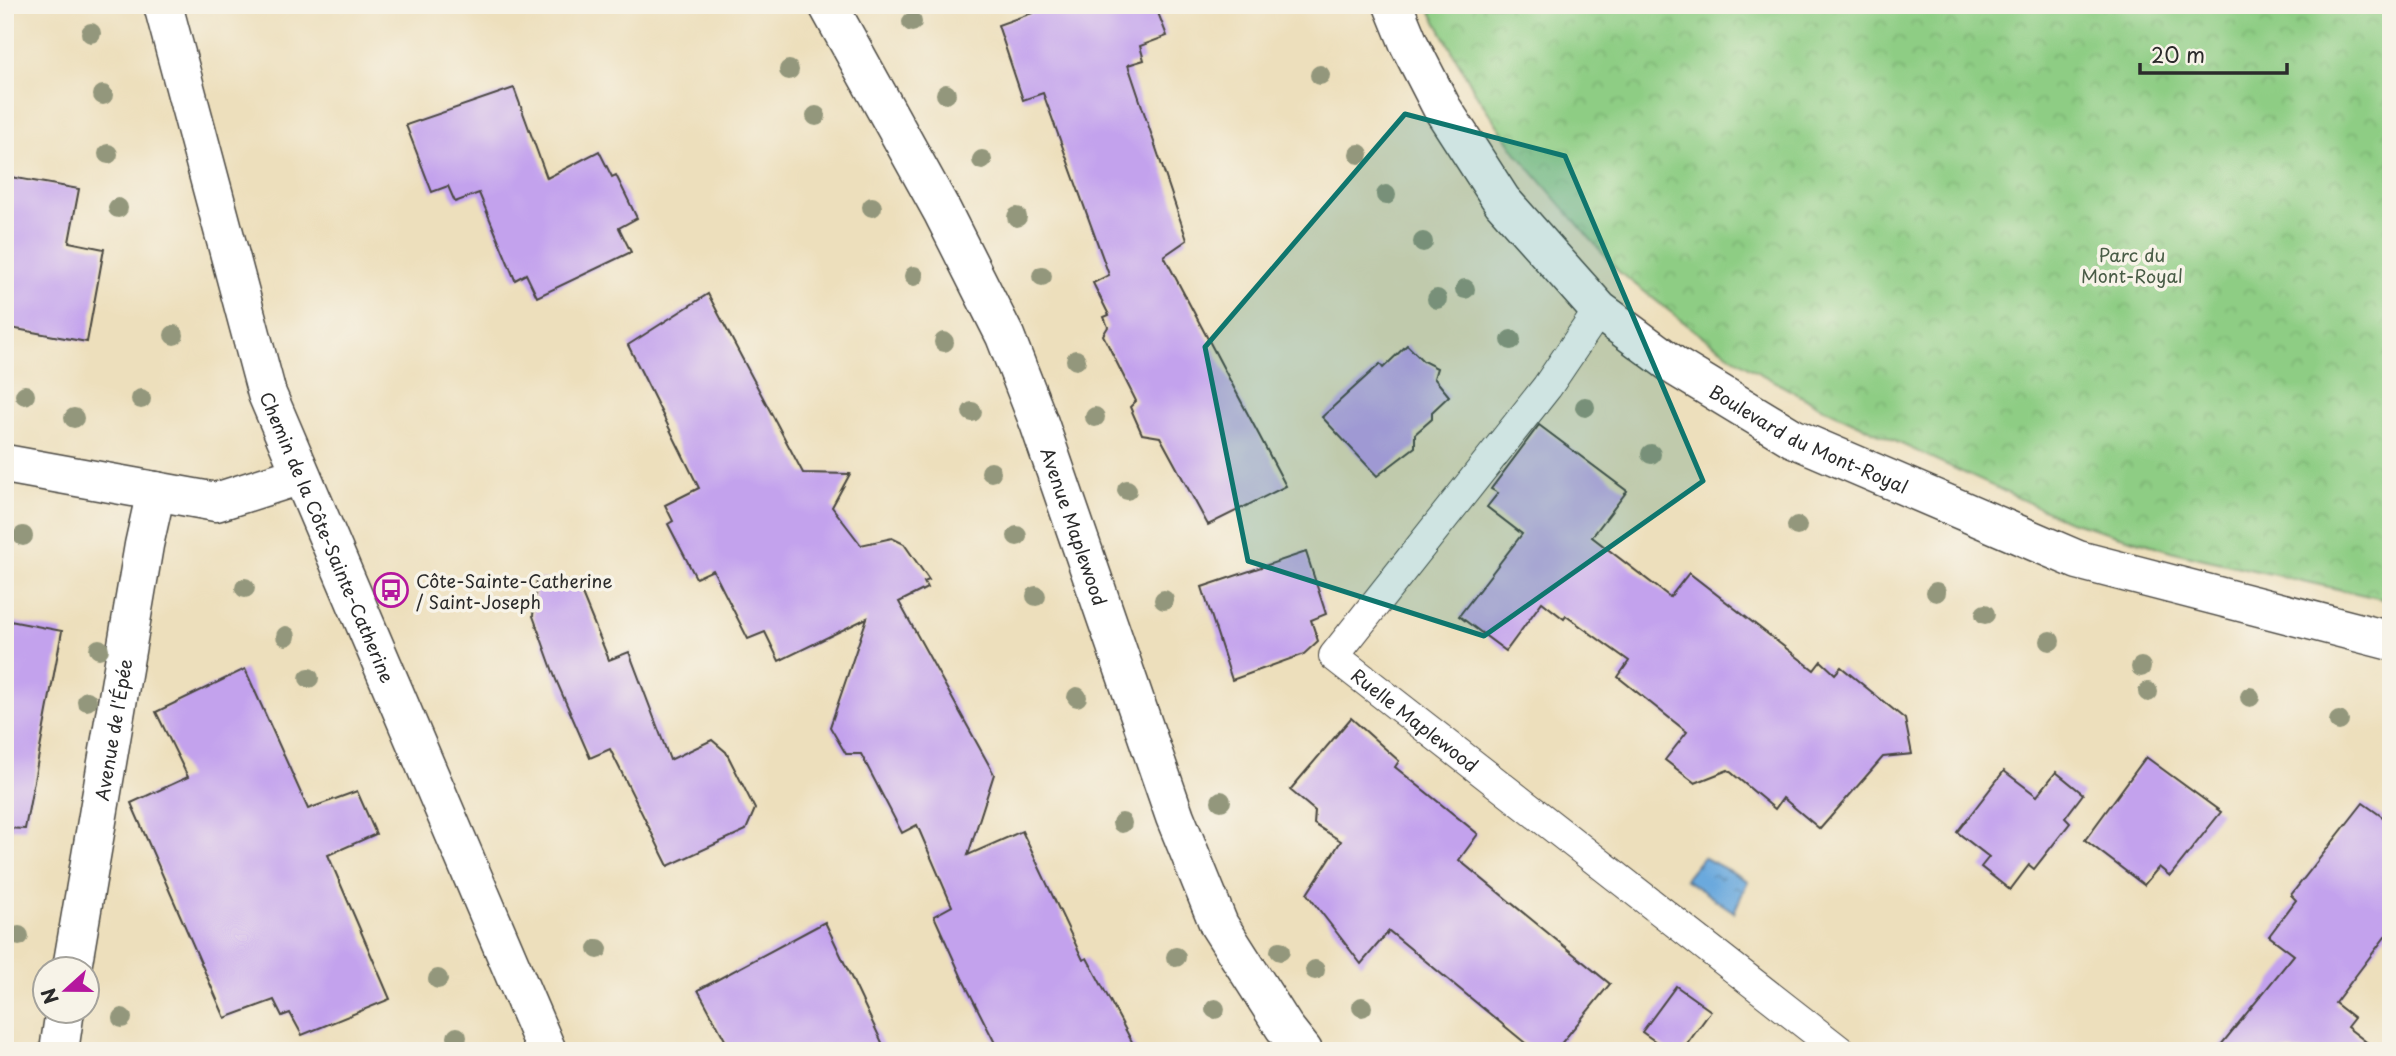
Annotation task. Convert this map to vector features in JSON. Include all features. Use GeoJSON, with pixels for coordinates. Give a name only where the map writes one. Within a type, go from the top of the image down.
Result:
{"type":"FeatureCollection","features":[{"type":"Feature","properties":{"kind":"street","name":"Chemin de la Côte-Sainte-Catherine"},"geometry":{"type":"LineString","coordinates":[[163,5],[267,394],[547,1051]]}},
{"type":"Feature","properties":{"kind":"street","name":"Avenue Maplewood"},"geometry":{"type":"LineString","coordinates":[[828,5],[948,223],[1005,336],[1039,423],[1175,817],[1219,925],[1284,1027],[1303,1051]]}},
{"type":"Feature","properties":{"kind":"street","name":"Boulevard du Mont-Royal"},"geometry":{"type":"LineString","coordinates":[[1393,5],[1409,44],[1442,108],[1502,201],[1599,310],[1676,367],[1793,438],[2078,560],[2391,641]]}},
{"type":"Feature","properties":{"kind":"street"},"geometry":{"type":"LineString","coordinates":[[5,464],[216,502],[301,475]]}},
{"type":"Feature","properties":{"kind":"street","name":"Avenue de l'Épée"},"geometry":{"type":"LineString","coordinates":[[74,954],[144,545],[156,491]]}},
{"type":"Feature","properties":{"kind":"street"},"geometry":{"type":"LineString","coordinates":[[59,1051],[63,1024]]}},
{"type":"Feature","properties":{"kind":"lane","name":"Ruelle Maplewood"},"geometry":{"type":"LineString","coordinates":[[1599,310],[1547,387],[1334,656],[1840,1051]]}},
{"type":"Feature","properties":{"kind":"highlighted area"},"geometry":{"type":"Polygon","coordinates":[[[1405,114],[1565,156],[1703,481],[1484,636],[1248,561],[1205,347],[1405,114]]]}},
{"type":"Feature","properties":{"kind":"green space","name":"Parc du Mont-Royal"},"geometry":{"type":"Polygon","coordinates":[[[1427,5],[2391,5],[2391,601],[2182,554],[2066,520],[1821,407],[1748,367],[1699,334],[1618,271],[1518,155],[1476,94],[1427,5]]]}},
{"type":"Feature","properties":{"kind":"water"},"geometry":{"type":"Polygon","coordinates":[[[1703,857],[1748,881],[1734,912],[1685,879],[1703,857]]]}},
{"type":"Feature","properties":{"kind":"building"},"geometry":{"type":"Polygon","coordinates":[[[1030,5],[1155,5],[1167,36],[1140,46],[1144,60],[1128,65],[1187,240],[1164,256],[1286,486],[1208,525],[1160,437],[1142,434],[1130,407],[1136,401],[1103,335],[1108,327],[1104,317],[1109,315],[1093,283],[1109,275],[1043,93],[1023,100],[998,25],[1032,13],[1030,5]]]}},
{"type":"Feature","properties":{"kind":"building"},"geometry":{"type":"Polygon","coordinates":[[[514,88],[547,178],[599,151],[612,177],[616,175],[637,218],[619,228],[631,252],[537,297],[526,274],[515,280],[479,193],[455,202],[448,186],[432,192],[406,125],[514,88]]]}},
{"type":"Feature","properties":{"kind":"building"},"geometry":{"type":"Polygon","coordinates":[[[5,176],[79,189],[69,242],[104,249],[87,342],[5,327],[5,176]]]}},
{"type":"Feature","properties":{"kind":"building"},"geometry":{"type":"Polygon","coordinates":[[[708,294],[803,473],[850,474],[832,507],[861,545],[892,538],[904,544],[929,580],[924,582],[927,588],[899,602],[994,774],[968,855],[1022,831],[1083,960],[1087,958],[1137,1051],[999,1051],[934,916],[952,906],[917,825],[902,833],[861,754],[846,754],[830,727],[867,618],[779,661],[765,632],[748,639],[713,570],[696,578],[668,524],[673,521],[665,505],[699,488],[628,345],[708,294]]]}},
{"type":"Feature","properties":{"kind":"building"},"geometry":{"type":"Polygon","coordinates":[[[1407,345],[1423,361],[1437,368],[1434,378],[1449,396],[1432,412],[1432,419],[1415,434],[1415,447],[1377,476],[1322,417],[1380,364],[1383,368],[1407,345]]]}},
{"type":"Feature","properties":{"kind":"building"},"geometry":{"type":"Polygon","coordinates":[[[1539,425],[1627,491],[1592,537],[1670,597],[1689,573],[1814,670],[1821,661],[1835,674],[1841,667],[1905,719],[1912,754],[1883,757],[1820,829],[1783,798],[1775,809],[1728,770],[1695,783],[1665,760],[1687,732],[1618,677],[1629,661],[1566,616],[1564,619],[1542,602],[1506,651],[1459,616],[1522,534],[1487,507],[1498,493],[1491,489],[1539,425]]]}},
{"type":"Feature","properties":{"kind":"building"},"geometry":{"type":"Polygon","coordinates":[[[1306,552],[1326,614],[1311,620],[1318,641],[1304,654],[1232,680],[1202,587],[1306,552]]]}},
{"type":"Feature","properties":{"kind":"building"},"geometry":{"type":"Polygon","coordinates":[[[537,579],[577,582],[609,660],[629,652],[670,760],[712,740],[726,752],[755,809],[746,830],[668,866],[610,749],[590,758],[556,680],[533,616],[537,579]]]}},
{"type":"Feature","properties":{"kind":"building"},"geometry":{"type":"Polygon","coordinates":[[[5,620],[62,631],[25,829],[5,828],[5,620]]]}},
{"type":"Feature","properties":{"kind":"building"},"geometry":{"type":"Polygon","coordinates":[[[245,669],[308,809],[357,791],[376,834],[328,855],[390,999],[302,1035],[290,1013],[282,1016],[274,1000],[225,1018],[131,803],[188,777],[156,712],[245,669]]]}},
{"type":"Feature","properties":{"kind":"building"},"geometry":{"type":"Polygon","coordinates":[[[1351,718],[1399,761],[1395,767],[1478,834],[1459,860],[1610,984],[1555,1051],[1535,1051],[1389,931],[1361,964],[1307,894],[1341,841],[1314,824],[1315,811],[1290,790],[1351,718]]]}},
{"type":"Feature","properties":{"kind":"building"},"geometry":{"type":"Polygon","coordinates":[[[2146,757],[2221,812],[2170,876],[2159,867],[2144,885],[2085,840],[2146,757]]]}},
{"type":"Feature","properties":{"kind":"building"},"geometry":{"type":"Polygon","coordinates":[[[2004,771],[2037,796],[2056,772],[2083,794],[2065,818],[2070,823],[2034,869],[2029,865],[2010,890],[1981,867],[1989,857],[1957,832],[2004,771]]]}},
{"type":"Feature","properties":{"kind":"building"},"geometry":{"type":"Polygon","coordinates":[[[2363,803],[2391,823],[2391,929],[2335,1003],[2354,1018],[2347,1027],[2378,1051],[2216,1051],[2294,955],[2269,936],[2296,900],[2291,895],[2363,803]]]}},
{"type":"Feature","properties":{"kind":"building"},"geometry":{"type":"Polygon","coordinates":[[[825,922],[886,1051],[731,1051],[698,990],[825,922]]]}},
{"type":"Feature","properties":{"kind":"building"},"geometry":{"type":"Polygon","coordinates":[[[1676,986],[1711,1011],[1682,1051],[1669,1051],[1642,1032],[1676,986]]]}},
{"type":"Feature","properties":{"kind":"place","name":"Côte-Sainte-Catherine / Saint-Joseph"},"geometry":{"type":"Point","coordinates":[391,590]}}]}
